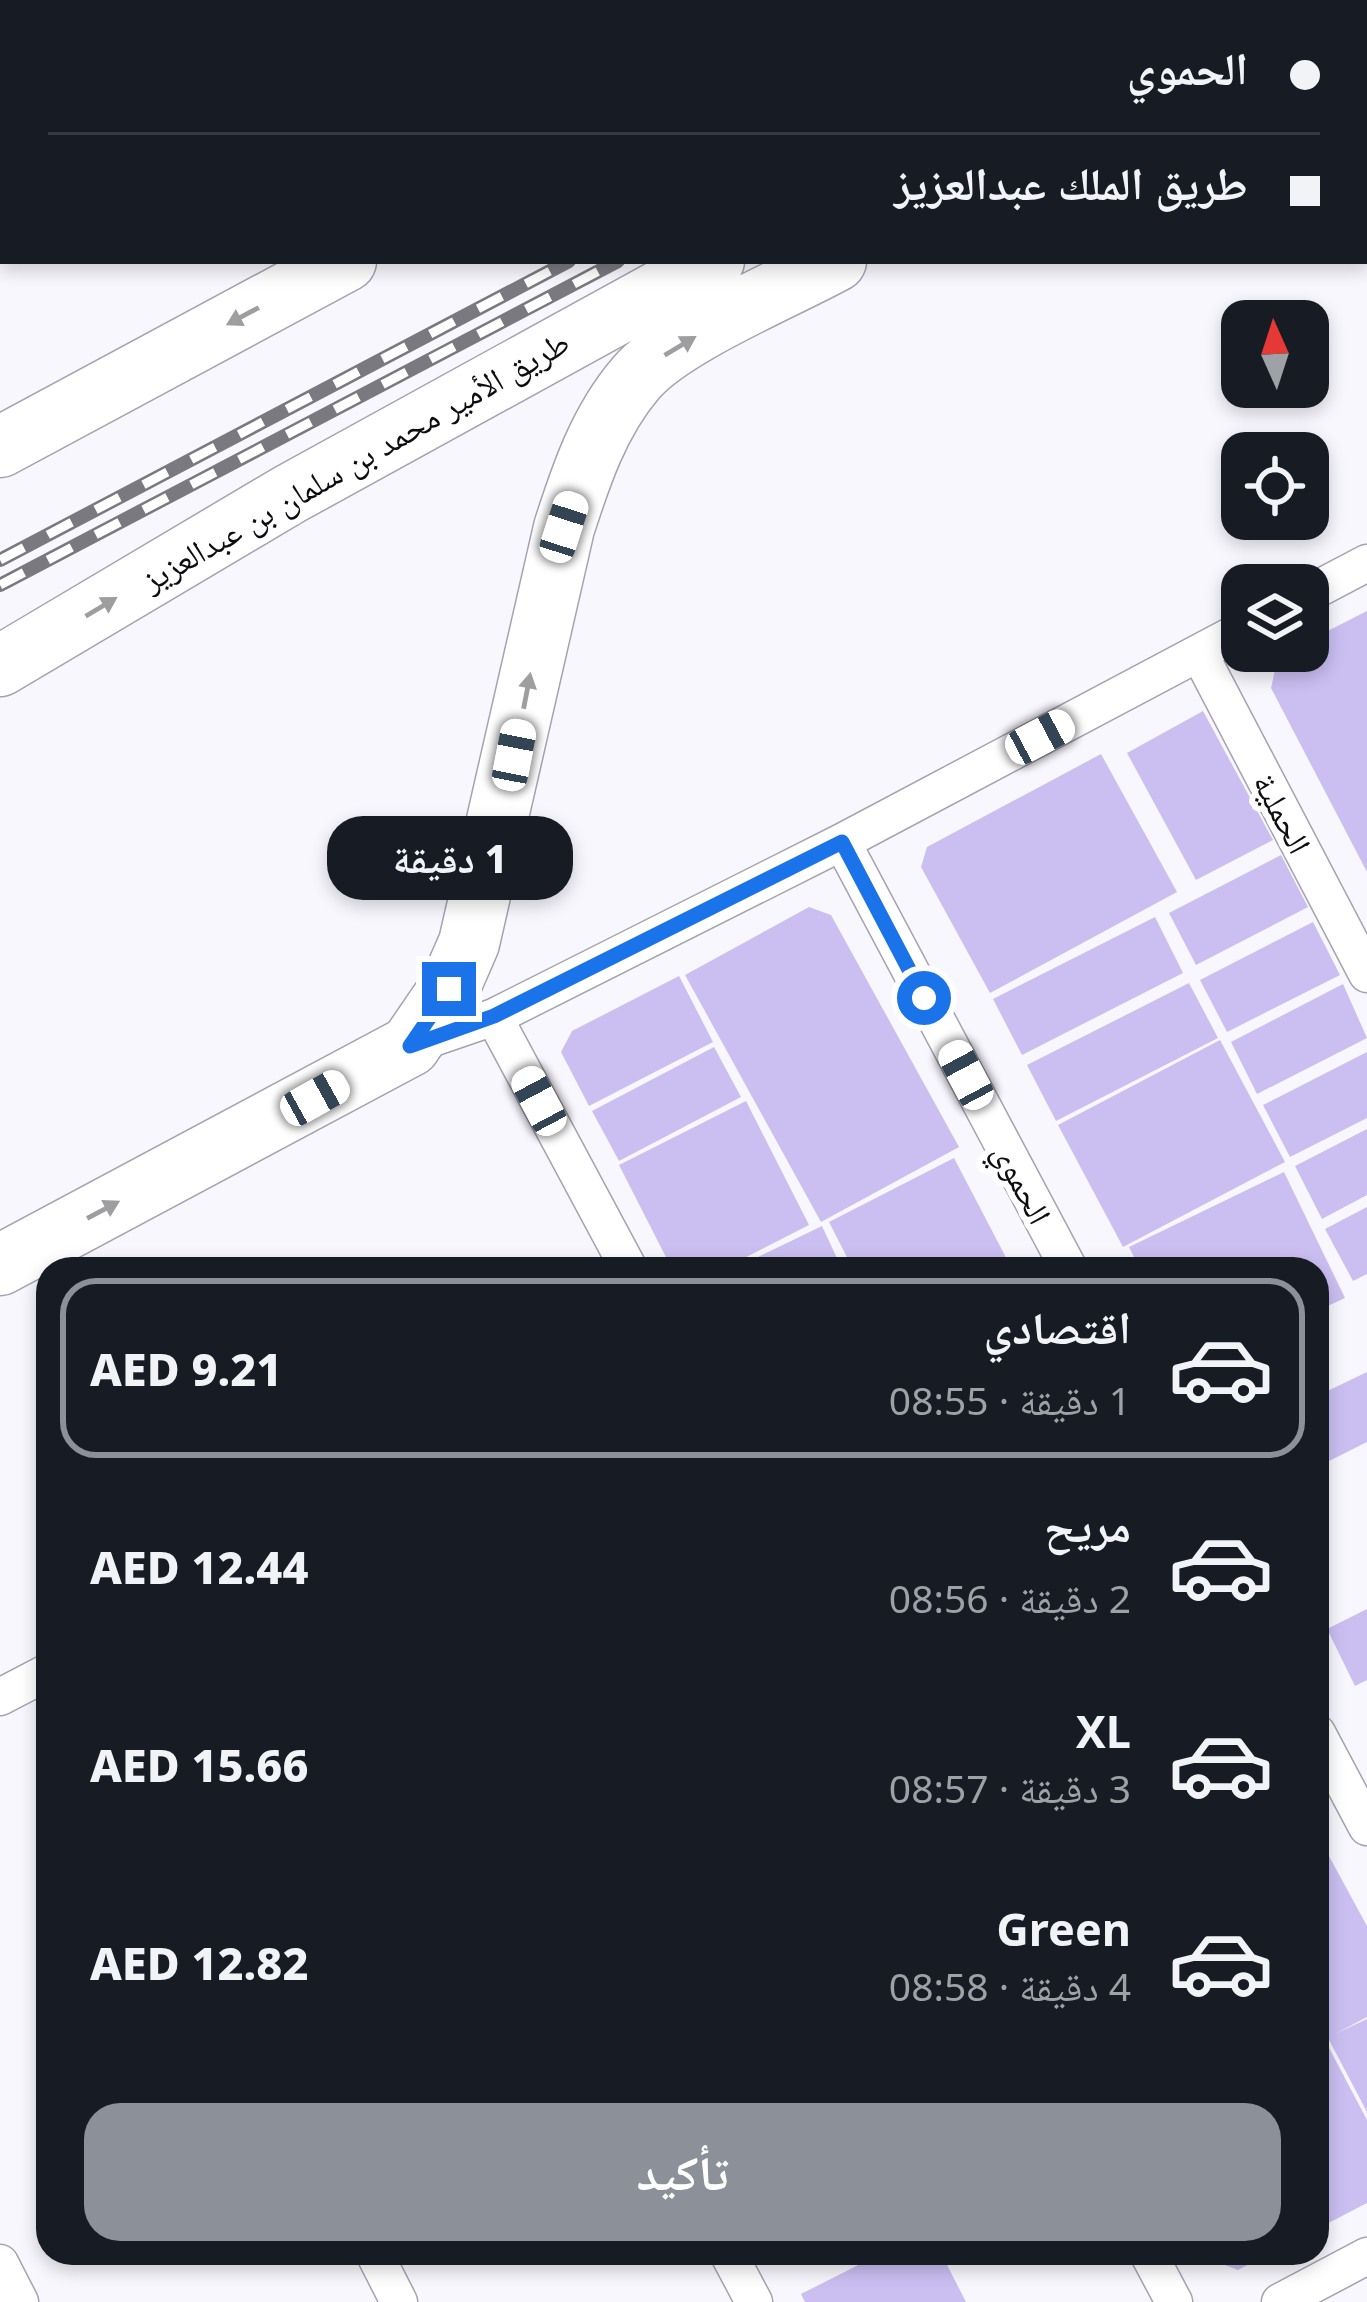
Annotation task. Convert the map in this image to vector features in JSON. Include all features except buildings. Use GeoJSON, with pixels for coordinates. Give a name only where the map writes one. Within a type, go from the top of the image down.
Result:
{"type":"FeatureCollection","features":[{"type":"Feature","properties":{"kind":"main road"},"geometry":{"type":"LineString","coordinates":[[0,447],[340,264]]}},
{"type":"Feature","properties":{"kind":"main road","name":"طريق الأمير محمد بن سلمان بن عبدالعزيز"},"geometry":{"type":"LineString","coordinates":[[0,666],[290,494],[709,264]]}},
{"type":"Feature","properties":{"kind":"main road"},"geometry":{"type":"LineString","coordinates":[[0,1265],[410,1046],[449,989],[470,943],[498,837],[546,593],[584,467],[604,426],[640,373],[672,349],[830,264]]}},
{"type":"Feature","properties":{"kind":"street"},"geometry":{"type":"LineString","coordinates":[[1329,583],[1367,563]]}},
{"type":"Feature","properties":{"kind":"street"},"geometry":{"type":"LineString","coordinates":[[410,1046],[494,1016],[842,842],[1221,641]]}},
{"type":"Feature","properties":{"kind":"street","name":"الحملية"},"geometry":{"type":"LineString","coordinates":[[1199,652],[1367,974]]}},
{"type":"Feature","properties":{"kind":"street","name":"الحموي"},"geometry":{"type":"LineString","coordinates":[[842,842],[1063,1257]]}},
{"type":"Feature","properties":{"kind":"street"},"geometry":{"type":"LineString","coordinates":[[494,1016],[622,1257]]}},
{"type":"Feature","properties":{"kind":"street"},"geometry":{"type":"LineString","coordinates":[[0,1697],[36,1678]]}},
{"type":"Feature","properties":{"kind":"street"},"geometry":{"type":"LineString","coordinates":[[1329,1756],[1367,1827]]}},
{"type":"Feature","properties":{"kind":"street"},"geometry":{"type":"LineString","coordinates":[[1280,2302],[1367,2256]]}},
{"type":"Feature","properties":{"kind":"street"},"geometry":{"type":"LineString","coordinates":[[0,2263],[20,2302]]}},
{"type":"Feature","properties":{"kind":"street"},"geometry":{"type":"LineString","coordinates":[[380,2265],[399,2302]]}},
{"type":"Feature","properties":{"kind":"street"},"geometry":{"type":"LineString","coordinates":[[734,2265],[754,2302]]}},
{"type":"Feature","properties":{"kind":"street"},"geometry":{"type":"LineString","coordinates":[[1154,2265],[1174,2302]]}},
{"type":"Feature","properties":{"kind":"railway"},"geometry":{"type":"LineString","coordinates":[[0,560],[563,264]]}},
{"type":"Feature","properties":{"kind":"railway"},"geometry":{"type":"LineString","coordinates":[[0,585],[612,264]]}},
{"type":"Feature","properties":{"kind":"route"},"geometry":{"type":"LineString","coordinates":[[449,989],[410,1046],[494,1016],[842,842],[924,998]]}}]}
